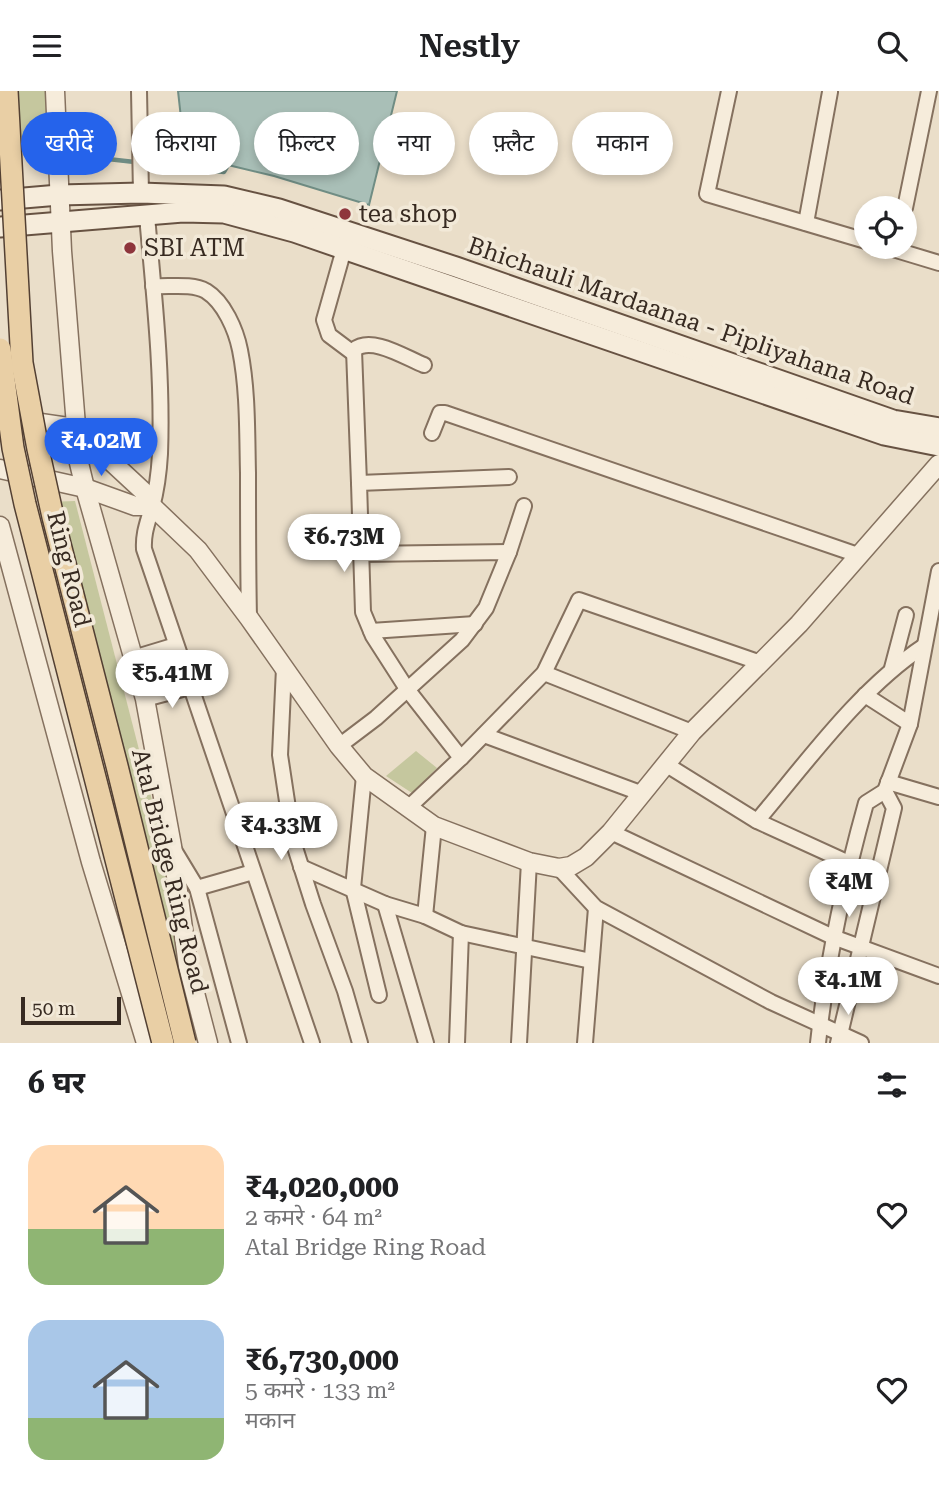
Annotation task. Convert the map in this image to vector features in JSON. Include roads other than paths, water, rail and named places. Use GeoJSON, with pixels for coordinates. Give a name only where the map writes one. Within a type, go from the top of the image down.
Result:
{"type":"FeatureCollection","features":[{"type":"Feature","properties":{"kind":"main road","name":"Atal Bridge Ring Road"},"geometry":{"type":"LineString","coordinates":[[7,91],[23,363],[38,449],[186,1043]]}},
{"type":"Feature","properties":{"kind":"main road","name":"Bhichauli Mardaanaa - Pipliyahana Road"},"geometry":{"type":"LineString","coordinates":[[0,200],[141,193],[223,196],[279,209],[456,267],[893,421],[939,428]]}},
{"type":"Feature","properties":{"kind":"main road","name":"Bhichauli Mardaanaa - Pipliyahana Road"},"geometry":{"type":"LineString","coordinates":[[0,227],[183,212],[223,213],[294,232],[884,435],[939,446]]}},
{"type":"Feature","properties":{"kind":"main road","name":"Ring Road"},"geometry":{"type":"LineString","coordinates":[[0,349],[13,448],[25,504],[163,1043]]}},
{"type":"Feature","properties":{"kind":"street"},"geometry":{"type":"LineString","coordinates":[[55,91],[59,195],[75,428],[85,488],[145,699],[172,846],[188,966],[208,1043]]}},
{"type":"Feature","properties":{"kind":"street"},"geometry":{"type":"LineString","coordinates":[[139,91],[141,193]]}},
{"type":"Feature","properties":{"kind":"street"},"geometry":{"type":"LineString","coordinates":[[729,91],[707,194],[854,237]]}},
{"type":"Feature","properties":{"kind":"street"},"geometry":{"type":"LineString","coordinates":[[806,223],[830,91]]}},
{"type":"Feature","properties":{"kind":"street"},"geometry":{"type":"LineString","coordinates":[[907,196],[929,91]]}},
{"type":"Feature","properties":{"kind":"street"},"geometry":{"type":"LineString","coordinates":[[147,216],[161,419],[158,477],[143,534],[144,549],[312,1043]]}},
{"type":"Feature","properties":{"kind":"street"},"geometry":{"type":"LineString","coordinates":[[344,249],[324,320],[329,335],[353,353]]}},
{"type":"Feature","properties":{"kind":"street"},"geometry":{"type":"LineString","coordinates":[[917,256],[939,263]]}},
{"type":"Feature","properties":{"kind":"street"},"geometry":{"type":"LineString","coordinates":[[153,286],[195,287],[205,290],[216,299],[227,317],[240,350],[247,431],[249,618]]}},
{"type":"Feature","properties":{"kind":"street"},"geometry":{"type":"LineString","coordinates":[[424,365],[374,344],[361,345],[353,353],[363,613],[407,689],[461,758]]}},
{"type":"Feature","properties":{"kind":"street"},"geometry":{"type":"LineString","coordinates":[[432,433],[437,416],[445,413],[858,555]]}},
{"type":"Feature","properties":{"kind":"street"},"geometry":{"type":"LineString","coordinates":[[0,417],[75,428],[144,492],[152,506],[198,550],[339,747],[363,776],[434,826],[529,862],[559,869],[571,866],[586,857],[611,832],[692,732],[799,624],[939,464]]}},
{"type":"Feature","properties":{"kind":"street"},"geometry":{"type":"LineString","coordinates":[[0,469],[85,488],[135,506],[152,506]]}},
{"type":"Feature","properties":{"kind":"street"},"geometry":{"type":"LineString","coordinates":[[359,483],[509,477]]}},
{"type":"Feature","properties":{"kind":"street"},"geometry":{"type":"LineString","coordinates":[[339,747],[376,718],[463,640],[486,608],[524,506]]}},
{"type":"Feature","properties":{"kind":"street"},"geometry":{"type":"LineString","coordinates":[[0,526],[91,862],[146,1043]]}},
{"type":"Feature","properties":{"kind":"street"},"geometry":{"type":"LineString","coordinates":[[361,554],[509,552]]}},
{"type":"Feature","properties":{"kind":"street"},"geometry":{"type":"LineString","coordinates":[[818,1043],[833,937],[849,863],[866,803],[886,786],[910,724],[938,580]]}},
{"type":"Feature","properties":{"kind":"street"},"geometry":{"type":"LineString","coordinates":[[408,808],[544,673],[579,600],[761,663]]}},
{"type":"Feature","properties":{"kind":"street"},"geometry":{"type":"LineString","coordinates":[[892,668],[906,615]]}},
{"type":"Feature","properties":{"kind":"street"},"geometry":{"type":"LineString","coordinates":[[371,631],[475,624]]}},
{"type":"Feature","properties":{"kind":"street"},"geometry":{"type":"LineString","coordinates":[[133,658],[176,645]]}},
{"type":"Feature","properties":{"kind":"street"},"geometry":{"type":"LineString","coordinates":[[757,821],[865,695],[892,668],[924,646]]}},
{"type":"Feature","properties":{"kind":"street"},"geometry":{"type":"LineString","coordinates":[[284,668],[280,755],[293,841],[345,991],[360,1043]]}},
{"type":"Feature","properties":{"kind":"street"},"geometry":{"type":"LineString","coordinates":[[544,673],[692,732]]}},
{"type":"Feature","properties":{"kind":"street"},"geometry":{"type":"LineString","coordinates":[[145,699],[190,687]]}},
{"type":"Feature","properties":{"kind":"street"},"geometry":{"type":"LineString","coordinates":[[865,695],[910,724]]}},
{"type":"Feature","properties":{"kind":"street"},"geometry":{"type":"LineString","coordinates":[[484,735],[643,795]]}},
{"type":"Feature","properties":{"kind":"street"},"geometry":{"type":"LineString","coordinates":[[667,765],[757,821],[849,863]]}},
{"type":"Feature","properties":{"kind":"street"},"geometry":{"type":"LineString","coordinates":[[363,776],[353,888],[379,995]]}},
{"type":"Feature","properties":{"kind":"street"},"geometry":{"type":"LineString","coordinates":[[886,786],[939,797]]}},
{"type":"Feature","properties":{"kind":"street"},"geometry":{"type":"LineString","coordinates":[[839,1038],[894,808],[886,786]]}},
{"type":"Feature","properties":{"kind":"street"},"geometry":{"type":"LineString","coordinates":[[425,916],[434,826]]}},
{"type":"Feature","properties":{"kind":"street"},"geometry":{"type":"LineString","coordinates":[[611,832],[833,937],[939,977]]}},
{"type":"Feature","properties":{"kind":"street"},"geometry":{"type":"LineString","coordinates":[[172,846],[197,888],[239,1043]]}},
{"type":"Feature","properties":{"kind":"street"},"geometry":{"type":"LineString","coordinates":[[519,1043],[529,862]]}},
{"type":"Feature","properties":{"kind":"street"},"geometry":{"type":"LineString","coordinates":[[301,867],[385,904],[425,916],[461,933],[591,961]]}},
{"type":"Feature","properties":{"kind":"street"},"geometry":{"type":"LineString","coordinates":[[559,869],[596,908],[771,1002],[820,1024],[839,1038],[861,1043]]}},
{"type":"Feature","properties":{"kind":"street"},"geometry":{"type":"LineString","coordinates":[[197,888],[253,872]]}},
{"type":"Feature","properties":{"kind":"street"},"geometry":{"type":"LineString","coordinates":[[385,904],[426,1043]]}},
{"type":"Feature","properties":{"kind":"street"},"geometry":{"type":"LineString","coordinates":[[585,1043],[596,908]]}},
{"type":"Feature","properties":{"kind":"street"},"geometry":{"type":"LineString","coordinates":[[457,1043],[461,933]]}},
{"type":"Feature","properties":{"kind":"water"},"geometry":{"type":"Polygon","coordinates":[[[178,91],[397,91],[392,112],[373,112],[373,175],[376,175],[369,205],[270,175],[359,175],[359,112],[254,112],[254,171],[240,168],[240,112],[180,112],[178,91]]]}},
{"type":"Feature","properties":{"kind":"waterway"},"geometry":{"type":"LineString","coordinates":[[15,144],[21,145]]}},
{"type":"Feature","properties":{"kind":"waterway"},"geometry":{"type":"LineString","coordinates":[[117,160],[131,162]]}},
{"type":"Feature","properties":{"kind":"place","name":"tea shop"},"geometry":{"type":"Point","coordinates":[345,214]}},
{"type":"Feature","properties":{"kind":"place","name":"SBI ATM"},"geometry":{"type":"Point","coordinates":[130,248]}}]}
